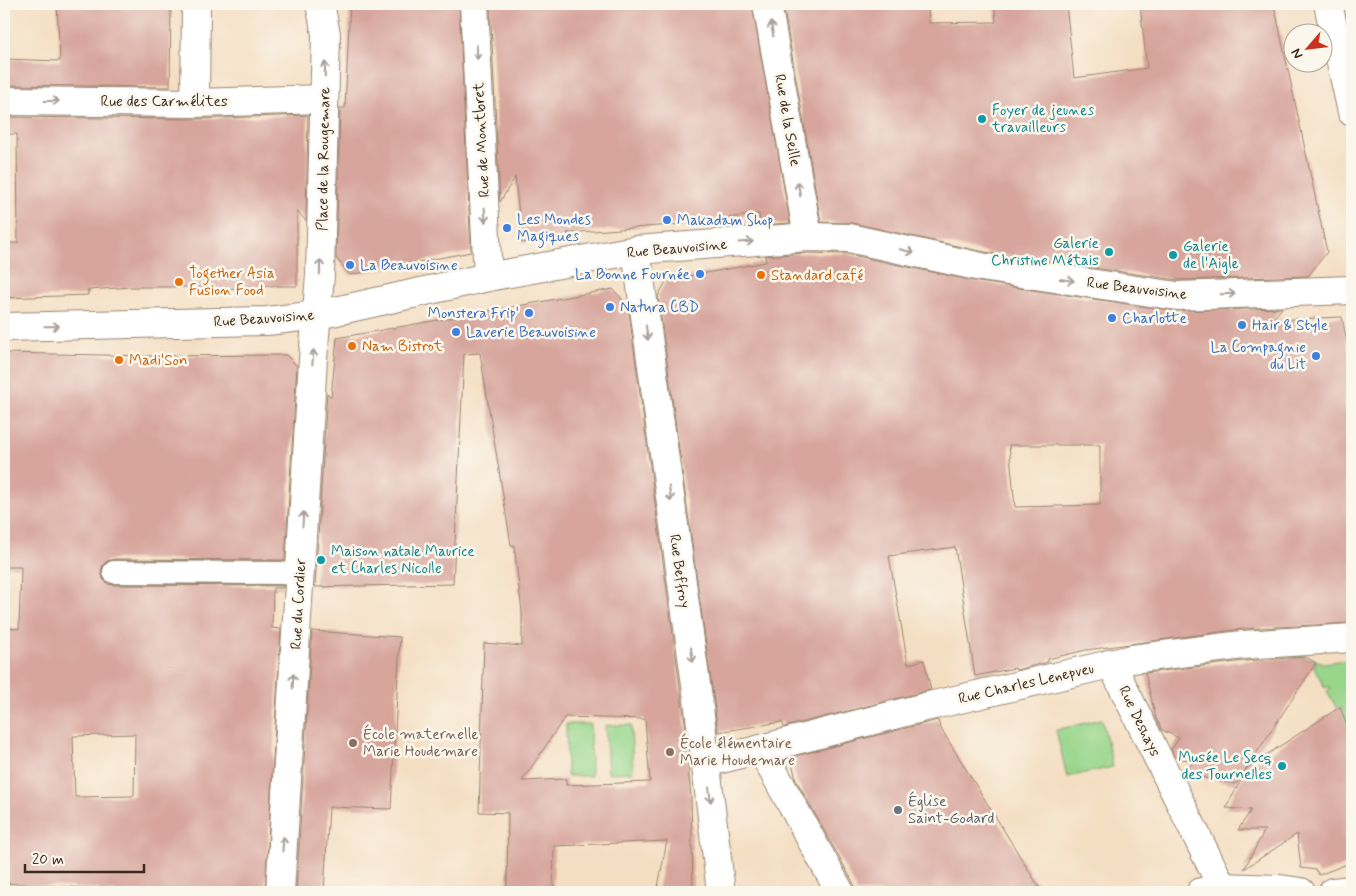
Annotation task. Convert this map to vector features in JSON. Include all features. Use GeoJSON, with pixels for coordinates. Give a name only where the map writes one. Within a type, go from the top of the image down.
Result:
{"type":"FeatureCollection","features":[{"type":"Feature","properties":{"kind":"street"},"geometry":{"type":"LineString","coordinates":[[195,102],[196,4]]}},
{"type":"Feature","properties":{"kind":"street","name":"Place de la Rougemare"},"geometry":{"type":"LineString","coordinates":[[318,315],[326,34],[320,4]]}},
{"type":"Feature","properties":{"kind":"street","name":"Rue de Montbret"},"geometry":{"type":"LineString","coordinates":[[474,4],[488,277]]}},
{"type":"Feature","properties":{"kind":"street","name":"Rue de la Seille"},"geometry":{"type":"LineString","coordinates":[[767,4],[808,237]]}},
{"type":"Feature","properties":{"kind":"street"},"geometry":{"type":"LineString","coordinates":[[1328,4],[1352,112]]}},
{"type":"Feature","properties":{"kind":"street","name":"Rue des Carmélites"},"geometry":{"type":"LineString","coordinates":[[4,101],[195,102],[324,99]]}},
{"type":"Feature","properties":{"kind":"street","name":"Rue Beauvoisine"},"geometry":{"type":"LineString","coordinates":[[4,327],[267,321],[318,315],[488,277],[636,250],[808,237],[849,238],[981,267],[1178,296],[1352,290]]}},
{"type":"Feature","properties":{"kind":"street","name":"Rue Beffroy"},"geometry":{"type":"LineString","coordinates":[[636,250],[694,670],[721,892]]}},
{"type":"Feature","properties":{"kind":"street","name":"Rue du Cordier"},"geometry":{"type":"LineString","coordinates":[[280,892],[313,359],[318,315]]}},
{"type":"Feature","properties":{"kind":"street","name":"Rue Charles Lenepveu"},"geometry":{"type":"LineString","coordinates":[[706,763],[1111,663],[1243,645],[1352,638]]}},
{"type":"Feature","properties":{"kind":"street","name":"Rue Deshays"},"geometry":{"type":"LineString","coordinates":[[1111,663],[1212,890]]}},
{"type":"Feature","properties":{"kind":"street"},"geometry":{"type":"LineString","coordinates":[[761,749],[840,892]]}},
{"type":"Feature","properties":{"kind":"street"},"geometry":{"type":"LineString","coordinates":[[1212,890],[1280,889],[1301,892]]}},
{"type":"Feature","properties":{"kind":"street"},"geometry":{"type":"LineString","coordinates":[[1333,892],[1352,890]]}},
{"type":"Feature","properties":{"kind":"lane"},"geometry":{"type":"LineString","coordinates":[[114,572],[282,572],[299,574]]}},
{"type":"Feature","properties":{"kind":"green space"},"geometry":{"type":"Polygon","coordinates":[[[1293,653],[1324,663],[1352,659],[1351,733],[1339,713],[1342,711],[1341,707],[1337,709],[1327,691],[1330,689],[1329,686],[1325,688],[1314,667],[1316,663],[1314,662],[1311,665],[1294,657],[1293,653]]]}},
{"type":"Feature","properties":{"kind":"green space"},"geometry":{"type":"Polygon","coordinates":[[[1102,719],[1113,767],[1067,777],[1056,730],[1102,719]]]}},
{"type":"Feature","properties":{"kind":"green space"},"geometry":{"type":"Polygon","coordinates":[[[566,724],[590,724],[591,776],[567,776],[566,724]]]}},
{"type":"Feature","properties":{"kind":"green space"},"geometry":{"type":"Polygon","coordinates":[[[605,725],[631,725],[633,772],[608,773],[605,725]]]}},
{"type":"Feature","properties":{"kind":"building"},"geometry":{"type":"Polygon","coordinates":[[[57,4],[171,4],[170,87],[4,85],[4,59],[60,61],[57,4]]]}},
{"type":"Feature","properties":{"kind":"building"},"geometry":{"type":"Polygon","coordinates":[[[350,4],[459,4],[471,252],[350,275],[336,258],[340,108],[345,108],[350,4]]]}},
{"type":"Feature","properties":{"kind":"building"},"geometry":{"type":"Polygon","coordinates":[[[490,4],[752,4],[790,223],[760,225],[759,214],[672,225],[567,233],[570,237],[522,243],[515,177],[500,202],[490,4]]]}},
{"type":"Feature","properties":{"kind":"building"},"geometry":{"type":"Polygon","coordinates":[[[783,4],[928,4],[929,23],[996,22],[995,8],[1011,7],[1011,4],[1066,4],[1074,78],[1147,68],[1140,4],[1274,4],[1284,51],[1284,72],[1289,72],[1327,252],[1308,276],[1178,280],[984,252],[852,223],[821,222],[783,4]]]}},
{"type":"Feature","properties":{"kind":"building"},"geometry":{"type":"Polygon","coordinates":[[[308,115],[306,221],[297,211],[297,286],[261,286],[203,291],[203,287],[131,287],[88,290],[88,295],[4,298],[4,243],[18,243],[17,134],[4,134],[4,117],[195,119],[308,115]]]}},
{"type":"Feature","properties":{"kind":"building"},"geometry":{"type":"Polygon","coordinates":[[[808,253],[847,254],[979,282],[1175,311],[1282,308],[1272,320],[1342,317],[1352,368],[1352,623],[1241,629],[1086,650],[1048,659],[1048,662],[1016,670],[1015,668],[975,676],[955,547],[889,556],[908,664],[924,660],[931,690],[784,727],[782,722],[718,732],[658,296],[667,280],[766,262],[765,256],[808,253]],[[1009,445],[1015,507],[1100,505],[1100,445],[1009,445]]]}},
{"type":"Feature","properties":{"kind":"building"},"geometry":{"type":"Polygon","coordinates":[[[613,289],[628,306],[687,737],[685,737],[691,798],[693,892],[657,892],[667,841],[554,846],[553,892],[507,892],[508,813],[479,812],[484,643],[522,646],[522,612],[514,545],[511,545],[480,353],[464,354],[453,584],[315,587],[327,393],[331,397],[337,338],[613,289]],[[565,717],[522,781],[566,779],[566,785],[650,782],[645,719],[565,717]]]}},
{"type":"Feature","properties":{"kind":"building"},"geometry":{"type":"Polygon","coordinates":[[[4,353],[151,356],[286,355],[297,366],[285,560],[114,559],[107,561],[101,571],[103,579],[108,584],[114,585],[283,586],[283,588],[273,588],[272,628],[281,629],[265,892],[99,892],[99,889],[4,883],[4,628],[19,629],[21,567],[4,567],[4,353]],[[135,734],[73,736],[75,797],[134,796],[135,734]]]}},
{"type":"Feature","properties":{"kind":"building"},"geometry":{"type":"Polygon","coordinates":[[[312,631],[400,637],[391,809],[329,807],[324,892],[296,892],[312,631]]]}},
{"type":"Feature","properties":{"kind":"building"},"geometry":{"type":"Polygon","coordinates":[[[1306,657],[1316,663],[1236,784],[1183,774],[1194,761],[1176,758],[1171,750],[1179,738],[1162,730],[1156,718],[1145,673],[1244,661],[1306,657]]]}},
{"type":"Feature","properties":{"kind":"building"},"geometry":{"type":"Polygon","coordinates":[[[1340,707],[1352,739],[1352,862],[1319,875],[1316,870],[1301,868],[1297,834],[1244,869],[1265,830],[1238,830],[1251,810],[1226,808],[1248,767],[1340,707]]]}},
{"type":"Feature","properties":{"kind":"building","name":"Église Saint-Godard"},"geometry":{"type":"Polygon","coordinates":[[[938,720],[940,727],[1042,892],[856,892],[854,884],[796,780],[791,757],[938,720]]]}},
{"type":"Feature","properties":{"kind":"place","name":"Foyer de jeunes travailleurs"},"geometry":{"type":"Point","coordinates":[982,119]}},
{"type":"Feature","properties":{"kind":"place","name":"Makadam Shop"},"geometry":{"type":"Point","coordinates":[667,220]}},
{"type":"Feature","properties":{"kind":"place","name":"Les Mondes Magiques"},"geometry":{"type":"Point","coordinates":[507,228]}},
{"type":"Feature","properties":{"kind":"place","name":"Galerie Christine Métais"},"geometry":{"type":"Point","coordinates":[1109,252]}},
{"type":"Feature","properties":{"kind":"place","name":"Galerie de l'Aigle"},"geometry":{"type":"Point","coordinates":[1173,255]}},
{"type":"Feature","properties":{"kind":"place","name":"La Beauvoisine"},"geometry":{"type":"Point","coordinates":[350,265]}},
{"type":"Feature","properties":{"kind":"place","name":"La Bonne Fournée"},"geometry":{"type":"Point","coordinates":[700,274]}},
{"type":"Feature","properties":{"kind":"place","name":"Standard café"},"geometry":{"type":"Point","coordinates":[761,275]}},
{"type":"Feature","properties":{"kind":"place","name":"Together Asia Fusion Food"},"geometry":{"type":"Point","coordinates":[179,282]}},
{"type":"Feature","properties":{"kind":"place","name":"Natura CBD"},"geometry":{"type":"Point","coordinates":[610,307]}},
{"type":"Feature","properties":{"kind":"place","name":"Monstera Frip'"},"geometry":{"type":"Point","coordinates":[529,313]}},
{"type":"Feature","properties":{"kind":"place","name":"Charlotte"},"geometry":{"type":"Point","coordinates":[1112,318]}},
{"type":"Feature","properties":{"kind":"place","name":"Hair & Style"},"geometry":{"type":"Point","coordinates":[1242,325]}},
{"type":"Feature","properties":{"kind":"place","name":"Laverie Beauvoisine"},"geometry":{"type":"Point","coordinates":[456,332]}},
{"type":"Feature","properties":{"kind":"place","name":"Nam Bistrot"},"geometry":{"type":"Point","coordinates":[352,346]}},
{"type":"Feature","properties":{"kind":"place","name":"La Compagnie du Lit"},"geometry":{"type":"Point","coordinates":[1316,356]}},
{"type":"Feature","properties":{"kind":"place","name":"Madi'Son"},"geometry":{"type":"Point","coordinates":[119,360]}},
{"type":"Feature","properties":{"kind":"place","name":"Maison natale Maurice et Charles Nicolle"},"geometry":{"type":"Point","coordinates":[321,560]}},
{"type":"Feature","properties":{"kind":"place","name":"École maternelle Marie Houdemare"},"geometry":{"type":"Point","coordinates":[353,743]}},
{"type":"Feature","properties":{"kind":"place","name":"École élémentaire Marie Houdemare"},"geometry":{"type":"Point","coordinates":[670,752]}},
{"type":"Feature","properties":{"kind":"place","name":"Musée Le Secq des Tournelles"},"geometry":{"type":"Point","coordinates":[1282,766]}},
{"type":"Feature","properties":{"kind":"place","name":"Église Saint-Godard"},"geometry":{"type":"Point","coordinates":[898,810]}}]}
